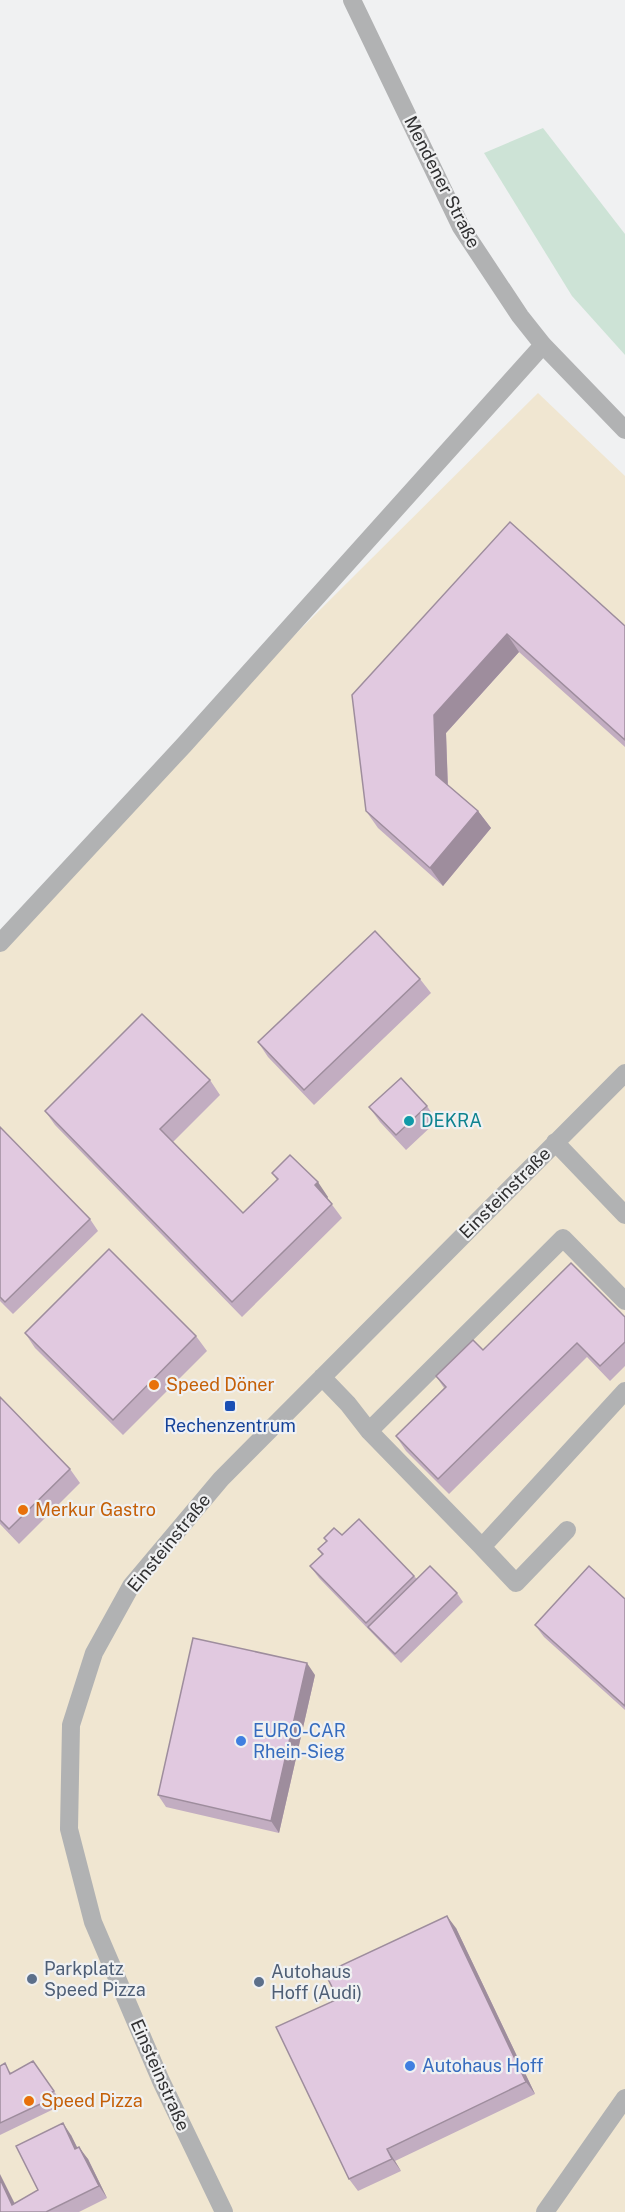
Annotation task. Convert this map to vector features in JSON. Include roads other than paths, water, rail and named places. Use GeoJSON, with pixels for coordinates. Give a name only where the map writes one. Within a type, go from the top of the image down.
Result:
{"type":"FeatureCollection","features":[{"type":"Feature","properties":{"kind":"street","name":"Mendener Straße"},"geometry":{"type":"LineString","coordinates":[[352,0],[461,227],[520,316],[543,345],[625,430]]}},
{"type":"Feature","properties":{"kind":"street"},"geometry":{"type":"LineString","coordinates":[[0,943],[184,745],[543,345]]}},
{"type":"Feature","properties":{"kind":"street","name":"Einsteinstraße"},"geometry":{"type":"LineString","coordinates":[[224,2212],[161,2081],[93,1922],[69,1829],[71,1725],[94,1653],[131,1586],[221,1479],[625,1073]]}},
{"type":"Feature","properties":{"kind":"street"},"geometry":{"type":"LineString","coordinates":[[555,1142],[625,1215]]}},
{"type":"Feature","properties":{"kind":"street"},"geometry":{"type":"LineString","coordinates":[[369,1431],[563,1238],[625,1301]]}},
{"type":"Feature","properties":{"kind":"street"},"geometry":{"type":"LineString","coordinates":[[322,1377],[348,1404],[369,1431],[516,1583],[567,1530]]}},
{"type":"Feature","properties":{"kind":"street"},"geometry":{"type":"LineString","coordinates":[[482,1547],[625,1391]]}},
{"type":"Feature","properties":{"kind":"street"},"geometry":{"type":"LineString","coordinates":[[545,2212],[625,2098]]}},
{"type":"Feature","properties":{"kind":"place","name":"DEKRA"},"geometry":{"type":"Point","coordinates":[409,1121]}},
{"type":"Feature","properties":{"kind":"place","name":"Speed Döner"},"geometry":{"type":"Point","coordinates":[154,1385]}},
{"type":"Feature","properties":{"kind":"place","name":"Rechenzentrum"},"geometry":{"type":"Point","coordinates":[230,1406]}},
{"type":"Feature","properties":{"kind":"place","name":"Merkur Gastro"},"geometry":{"type":"Point","coordinates":[23,1510]}},
{"type":"Feature","properties":{"kind":"place","name":"EURO-CAR Rhein-Sieg"},"geometry":{"type":"Point","coordinates":[241,1741]}},
{"type":"Feature","properties":{"kind":"place","name":"Parkplatz Speed Pizza"},"geometry":{"type":"Point","coordinates":[32,1979]}},
{"type":"Feature","properties":{"kind":"place","name":"Autohaus Hoff (Audi)"},"geometry":{"type":"Point","coordinates":[259,1982]}},
{"type":"Feature","properties":{"kind":"place","name":"Autohaus Hoff"},"geometry":{"type":"Point","coordinates":[410,2066]}},
{"type":"Feature","properties":{"kind":"place","name":"Speed Pizza"},"geometry":{"type":"Point","coordinates":[29,2101]}}]}
